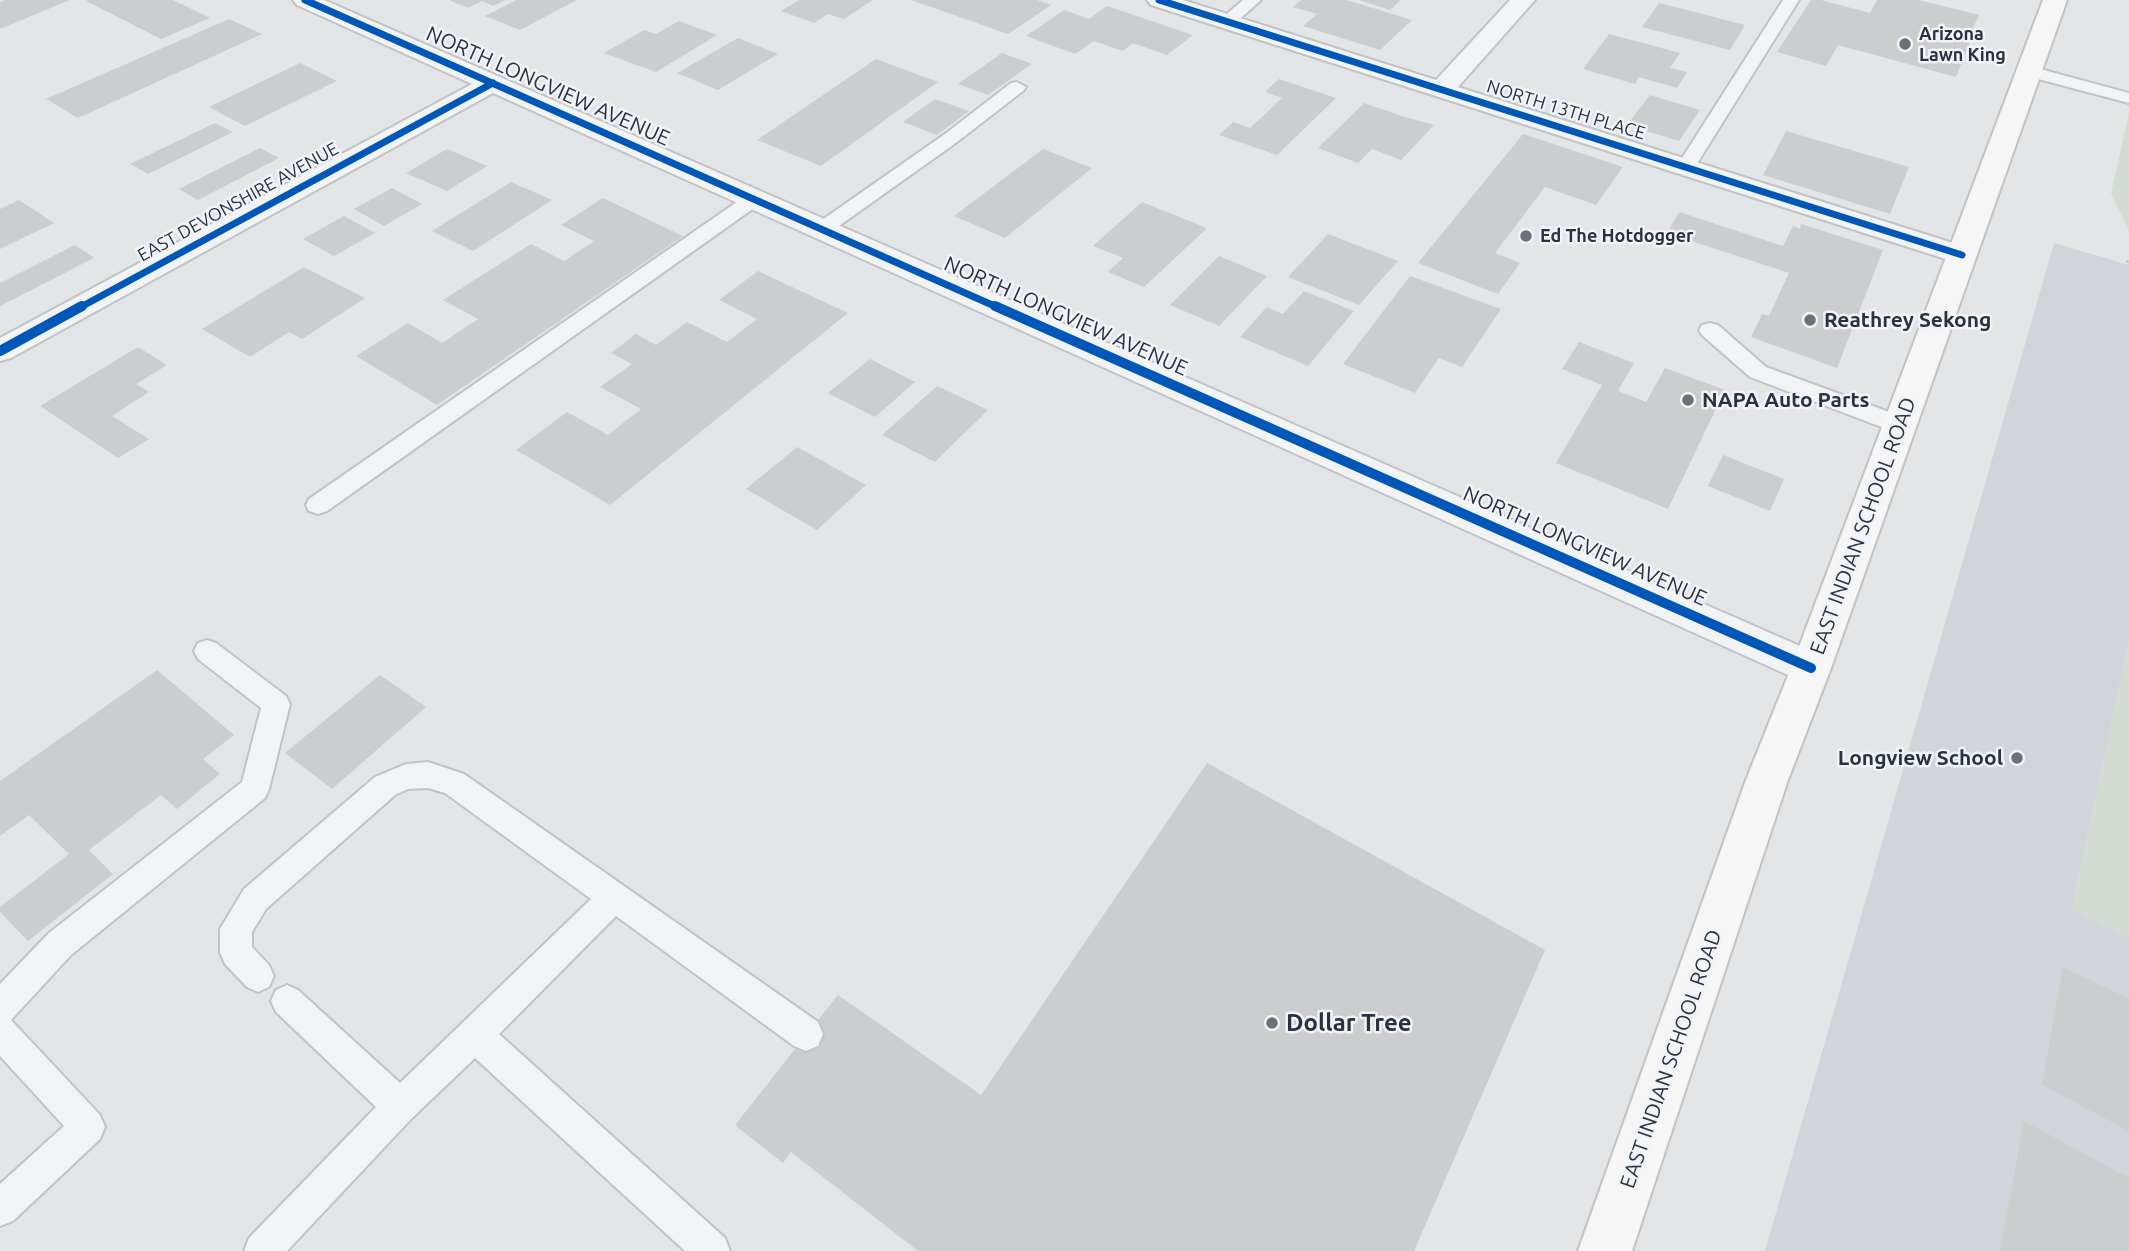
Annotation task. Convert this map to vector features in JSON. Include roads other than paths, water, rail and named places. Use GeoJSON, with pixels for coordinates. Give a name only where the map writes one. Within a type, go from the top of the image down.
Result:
{"type":"FeatureCollection","features":[{"type":"Feature","properties":{"kind":"main road","name":"EAST INDIAN SCHOOL ROAD"},"geometry":{"type":"LineString","coordinates":[[1605,1251],[1767,780],[1811,668],[2055,0]]}},
{"type":"Feature","properties":{"kind":"street","name":"NORTH LONGVIEW AVENUE"},"geometry":{"type":"LineString","coordinates":[[305,0],[1811,668]]}},
{"type":"Feature","properties":{"kind":"street","name":"NORTH 13TH PLACE"},"geometry":{"type":"LineString","coordinates":[[1159,0],[1962,255]]}},
{"type":"Feature","properties":{"kind":"street"},"geometry":{"type":"LineString","coordinates":[[1441,90],[1523,0]]}},
{"type":"Feature","properties":{"kind":"street","name":"EAST DEVONSHIRE AVENUE"},"geometry":{"type":"LineString","coordinates":[[0,351],[493,83]]}},
{"type":"Feature","properties":{"kind":"lane"},"geometry":{"type":"LineString","coordinates":[[1227,22],[1253,0]]}},
{"type":"Feature","properties":{"kind":"lane"},"geometry":{"type":"LineString","coordinates":[[1686,166],[1791,0]]}},
{"type":"Feature","properties":{"kind":"lane"},"geometry":{"type":"LineString","coordinates":[[2029,71],[2129,98]]}},
{"type":"Feature","properties":{"kind":"lane"},"geometry":{"type":"LineString","coordinates":[[822,229],[951,138],[1017,87]]}},
{"type":"Feature","properties":{"kind":"lane"},"geometry":{"type":"LineString","coordinates":[[318,505],[754,199]]}},
{"type":"Feature","properties":{"kind":"lane"},"geometry":{"type":"LineString","coordinates":[[1710,330],[1743,360],[1773,379],[1900,425]]}},
{"type":"Feature","properties":{"kind":"lane"},"geometry":{"type":"LineString","coordinates":[[0,1008],[60,944],[256,789],[276,704],[207,651]]}},
{"type":"Feature","properties":{"kind":"lane"},"geometry":{"type":"LineString","coordinates":[[258,976],[236,953],[236,929],[255,899],[376,793],[406,777],[428,775],[454,783],[806,1034]]}},
{"type":"Feature","properties":{"kind":"lane"},"geometry":{"type":"LineString","coordinates":[[262,1251],[400,1106],[614,897]]}},
{"type":"Feature","properties":{"kind":"lane"},"geometry":{"type":"LineString","coordinates":[[287,1001],[400,1106]]}},
{"type":"Feature","properties":{"kind":"lane"},"geometry":{"type":"LineString","coordinates":[[0,1032],[88,1127],[0,1208]]}},
{"type":"Feature","properties":{"kind":"lane"},"geometry":{"type":"LineString","coordinates":[[475,1035],[712,1251]]}},
{"type":"Feature","properties":{"kind":"place","name":"Arizona Lawn King"},"geometry":{"type":"Point","coordinates":[1905,44]}},
{"type":"Feature","properties":{"kind":"place","name":"Ed The Hotdogger"},"geometry":{"type":"Point","coordinates":[1526,236]}},
{"type":"Feature","properties":{"kind":"place","name":"Reathrey Sekong"},"geometry":{"type":"Point","coordinates":[1810,320]}},
{"type":"Feature","properties":{"kind":"place","name":"NAPA Auto Parts"},"geometry":{"type":"Point","coordinates":[1688,400]}},
{"type":"Feature","properties":{"kind":"place","name":"Longview School"},"geometry":{"type":"Point","coordinates":[2017,758]}},
{"type":"Feature","properties":{"kind":"place","name":"Dollar Tree"},"geometry":{"type":"Point","coordinates":[1272,1023]}}]}
